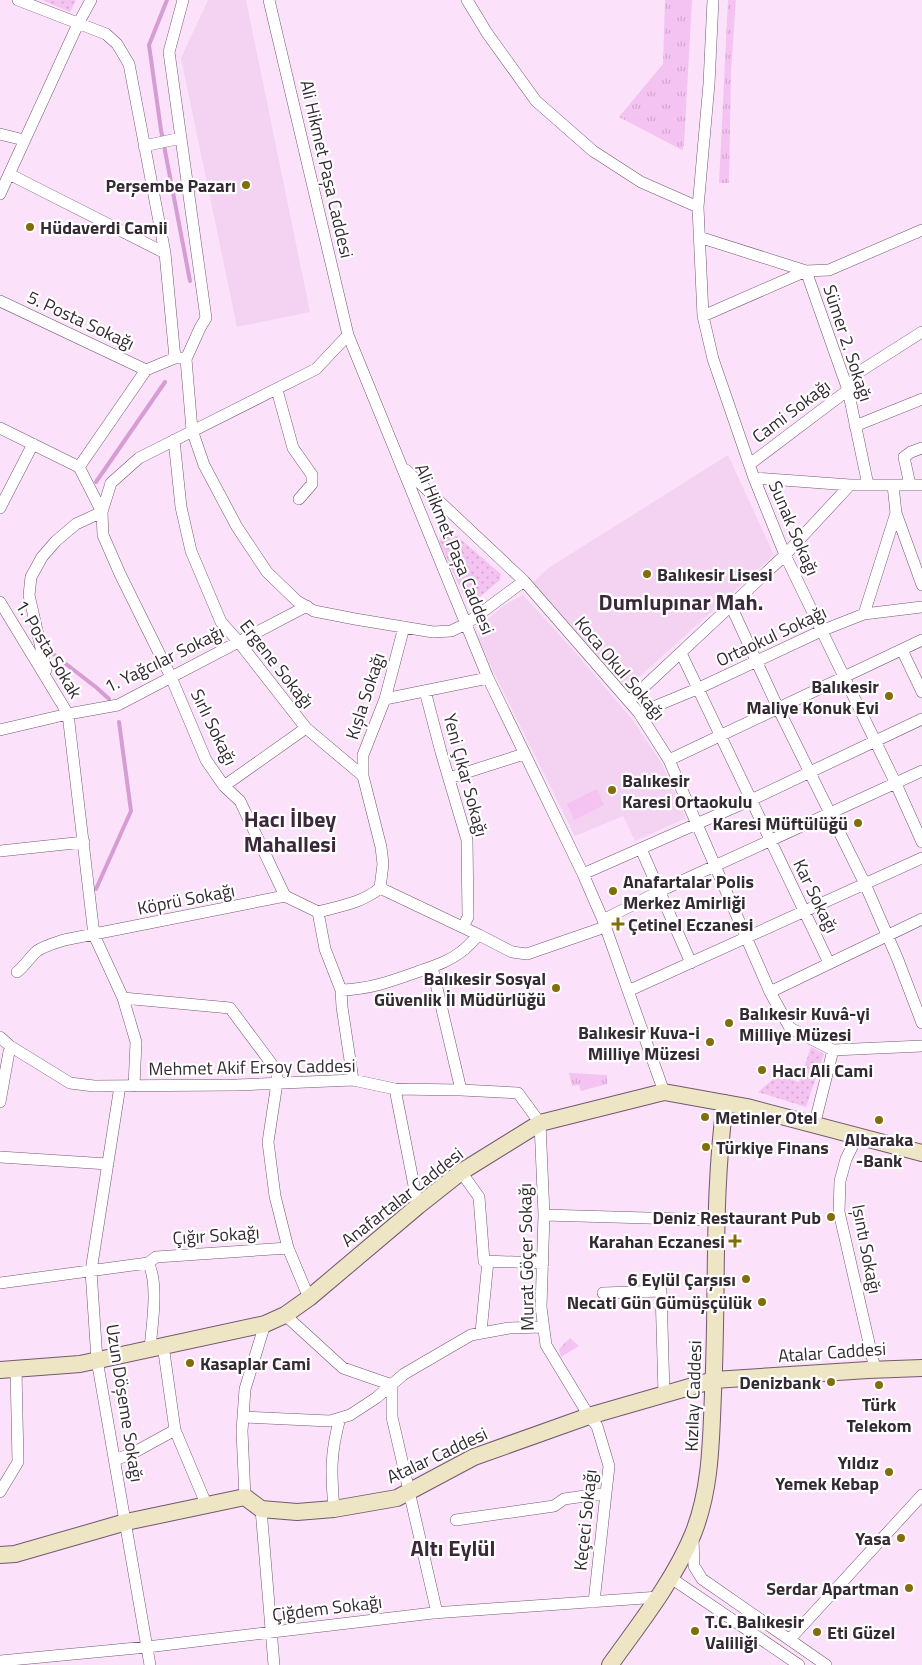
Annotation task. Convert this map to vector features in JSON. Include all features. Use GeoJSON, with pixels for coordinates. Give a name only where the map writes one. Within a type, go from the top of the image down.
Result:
{"type":"FeatureCollection","features":[{"type":"Feature","properties":{"kind":"main road","name":"Anafartalar Caddesi"},"geometry":{"type":"LineString","coordinates":[[8,1369],[80,1364],[265,1324],[285,1315],[309,1298],[461,1172],[540,1124],[664,1092],[747,1107],[922,1153]]}},
{"type":"Feature","properties":{"kind":"main road","name":"Kızılay Caddesi"},"geometry":{"type":"LineString","coordinates":[[610,1665],[671,1578],[693,1535],[710,1470],[714,1380],[716,1220],[725,1102]]}},
{"type":"Feature","properties":{"kind":"main road","name":"Atalar Caddesi"},"geometry":{"type":"LineString","coordinates":[[261,1509],[297,1512],[334,1509],[397,1498],[474,1457],[589,1416],[714,1380],[875,1369],[922,1368]]}},
{"type":"Feature","properties":{"kind":"main road"},"geometry":{"type":"LineString","coordinates":[[0,1554],[15,1554],[126,1522],[245,1497],[261,1509]]}},
{"type":"Feature","properties":{"kind":"street"},"geometry":{"type":"LineString","coordinates":[[18,0],[106,34],[117,44],[129,64],[165,253],[192,430],[204,465],[237,527],[267,572],[297,601],[314,611],[433,632],[451,632],[466,624],[524,581]]}},
{"type":"Feature","properties":{"kind":"street"},"geometry":{"type":"LineString","coordinates":[[0,194],[78,24],[91,0]]}},
{"type":"Feature","properties":{"kind":"street"},"geometry":{"type":"LineString","coordinates":[[79,466],[146,370],[181,358],[206,318],[169,52],[183,0]]}},
{"type":"Feature","properties":{"kind":"street","name":"Ali Hikmet Paşa Caddesi"},"geometry":{"type":"LineString","coordinates":[[269,0],[348,335],[488,678],[583,874],[604,923],[664,1092]]}},
{"type":"Feature","properties":{"kind":"street"},"geometry":{"type":"LineString","coordinates":[[467,0],[487,33],[536,101],[593,151],[641,182],[698,208]]}},
{"type":"Feature","properties":{"kind":"street","name":"Sunak Sokağı"},"geometry":{"type":"LineString","coordinates":[[713,0],[709,84],[698,208],[703,316],[713,359],[754,478],[785,555],[896,784],[922,842]]}},
{"type":"Feature","properties":{"kind":"street"},"geometry":{"type":"LineString","coordinates":[[0,134],[24,140]]}},
{"type":"Feature","properties":{"kind":"street"},"geometry":{"type":"LineString","coordinates":[[144,146],[181,138]]}},
{"type":"Feature","properties":{"kind":"street"},"geometry":{"type":"LineString","coordinates":[[9,174],[165,253]]}},
{"type":"Feature","properties":{"kind":"street"},"geometry":{"type":"LineString","coordinates":[[703,316],[806,272],[829,270],[922,230]]}},
{"type":"Feature","properties":{"kind":"street"},"geometry":{"type":"LineString","coordinates":[[699,237],[806,272]]}},
{"type":"Feature","properties":{"kind":"street","name":"Sümer 2. Sokağı"},"geometry":{"type":"LineString","coordinates":[[806,272],[848,390],[868,485]]}},
{"type":"Feature","properties":{"kind":"street","name":"5. Posta Sokağı"},"geometry":{"type":"LineString","coordinates":[[0,300],[146,370]]}},
{"type":"Feature","properties":{"kind":"street","name":"Cami Sokağı"},"geometry":{"type":"LineString","coordinates":[[750,464],[848,390],[859,372],[922,332]]}},
{"type":"Feature","properties":{"kind":"street"},"geometry":{"type":"LineString","coordinates":[[48,680],[29,595],[32,577],[42,557],[56,541],[76,524],[102,512],[111,483],[139,458],[316,369],[348,335]]}},
{"type":"Feature","properties":{"kind":"street"},"geometry":{"type":"LineString","coordinates":[[277,390],[293,448],[312,475],[312,484],[299,499]]}},
{"type":"Feature","properties":{"kind":"street"},"geometry":{"type":"LineString","coordinates":[[855,426],[922,399]]}},
{"type":"Feature","properties":{"kind":"street"},"geometry":{"type":"LineString","coordinates":[[0,428],[79,466],[102,512]]}},
{"type":"Feature","properties":{"kind":"street","name":"Ergene Sokağı"},"geometry":{"type":"LineString","coordinates":[[174,440],[181,507],[191,551],[221,622],[306,728],[363,776]]}},
{"type":"Feature","properties":{"kind":"street"},"geometry":{"type":"LineString","coordinates":[[0,508],[33,444]]}},
{"type":"Feature","properties":{"kind":"street"},"geometry":{"type":"LineString","coordinates":[[754,478],[850,485],[916,485],[904,457],[910,452],[922,448]]}},
{"type":"Feature","properties":{"kind":"street","name":"Koca Okul Sokağı"},"geometry":{"type":"LineString","coordinates":[[403,467],[524,581],[639,713],[669,760],[770,992],[790,1028],[833,1050]]}},
{"type":"Feature","properties":{"kind":"street"},"geometry":{"type":"LineString","coordinates":[[629,701],[785,555],[850,485]]}},
{"type":"Feature","properties":{"kind":"street"},"geometry":{"type":"LineString","coordinates":[[893,485],[896,513],[922,585]]}},
{"type":"Feature","properties":{"kind":"street","name":"Sırlı Sokağı"},"geometry":{"type":"LineString","coordinates":[[102,512],[103,535],[120,574],[171,677],[206,760],[224,786],[240,801],[285,896]]}},
{"type":"Feature","properties":{"kind":"street"},"geometry":{"type":"LineString","coordinates":[[864,614],[896,513]]}},
{"type":"Feature","properties":{"kind":"street","name":"1. Posta Sokak"},"geometry":{"type":"LineString","coordinates":[[0,602],[68,714]]}},
{"type":"Feature","properties":{"kind":"street","name":"1. Yağcılar Sokağı"},"geometry":{"type":"LineString","coordinates":[[0,730],[68,714],[118,705],[307,606]]}},
{"type":"Feature","properties":{"kind":"street"},"geometry":{"type":"LineString","coordinates":[[731,606],[778,708],[865,884],[888,936],[922,1023]]}},
{"type":"Feature","properties":{"kind":"street","name":"Ortaokul Sokağı"},"geometry":{"type":"LineString","coordinates":[[639,713],[697,689],[821,631],[864,614],[922,607]]}},
{"type":"Feature","properties":{"kind":"street","name":"Kışla Sokağı"},"geometry":{"type":"LineString","coordinates":[[363,776],[363,755],[385,699],[404,627]]}},
{"type":"Feature","properties":{"kind":"street"},"geometry":{"type":"LineString","coordinates":[[669,760],[922,640]]}},
{"type":"Feature","properties":{"kind":"street"},"geometry":{"type":"LineString","coordinates":[[902,650],[922,692]]}},
{"type":"Feature","properties":{"kind":"street","name":"Kar Sokağı"},"geometry":{"type":"LineString","coordinates":[[681,653],[829,964]]}},
{"type":"Feature","properties":{"kind":"street"},"geometry":{"type":"LineString","coordinates":[[385,699],[488,678]]}},
{"type":"Feature","properties":{"kind":"street","name":"Yeni Çıkar Sokağı"},"geometry":{"type":"LineString","coordinates":[[425,691],[467,840],[468,917],[463,927]]}},
{"type":"Feature","properties":{"kind":"street"},"geometry":{"type":"LineString","coordinates":[[68,714],[94,935],[123,998],[136,1042],[134,1086]]}},
{"type":"Feature","properties":{"kind":"street"},"geometry":{"type":"LineString","coordinates":[[583,874],[751,800],[922,719]]}},
{"type":"Feature","properties":{"kind":"street"},"geometry":{"type":"LineString","coordinates":[[224,786],[306,728]]}},
{"type":"Feature","properties":{"kind":"street"},"geometry":{"type":"LineString","coordinates":[[449,778],[524,754]]}},
{"type":"Feature","properties":{"kind":"street"},"geometry":{"type":"LineString","coordinates":[[380,888],[512,952],[527,954],[604,923],[660,891],[922,771]]}},
{"type":"Feature","properties":{"kind":"street"},"geometry":{"type":"LineString","coordinates":[[285,896],[318,912],[359,901],[380,888],[383,864],[381,847],[363,776]]}},
{"type":"Feature","properties":{"kind":"street"},"geometry":{"type":"LineString","coordinates":[[0,851],[84,842]]}},
{"type":"Feature","properties":{"kind":"street"},"geometry":{"type":"LineString","coordinates":[[641,849],[691,963]]}},
{"type":"Feature","properties":{"kind":"street"},"geometry":{"type":"LineString","coordinates":[[628,991],[922,858]]}},
{"type":"Feature","properties":{"kind":"street","name":"Köprü Sokağı"},"geometry":{"type":"LineString","coordinates":[[17,972],[25,966],[38,950],[64,940],[285,896]]}},
{"type":"Feature","properties":{"kind":"street"},"geometry":{"type":"LineString","coordinates":[[318,912],[325,949],[341,990],[353,1080]]}},
{"type":"Feature","properties":{"kind":"street"},"geometry":{"type":"LineString","coordinates":[[770,992],[922,919]]}},
{"type":"Feature","properties":{"kind":"street"},"geometry":{"type":"LineString","coordinates":[[341,990],[360,990],[382,985],[432,967],[463,951],[479,935]]}},
{"type":"Feature","properties":{"kind":"street"},"geometry":{"type":"LineString","coordinates":[[432,967],[461,1090]]}},
{"type":"Feature","properties":{"kind":"street"},"geometry":{"type":"LineString","coordinates":[[123,998],[230,1008],[277,1071],[268,1142],[275,1196],[288,1248],[309,1298]]}},
{"type":"Feature","properties":{"kind":"street","name":"Mehmet Akif Ersoy Caddesi"},"geometry":{"type":"LineString","coordinates":[[0,1037],[10,1046],[70,1083],[94,1086],[134,1086],[353,1080],[396,1089],[518,1093],[540,1124]]}},
{"type":"Feature","properties":{"kind":"street"},"geometry":{"type":"LineString","coordinates":[[0,1102],[10,1046]]}},
{"type":"Feature","properties":{"kind":"street"},"geometry":{"type":"LineString","coordinates":[[814,1126],[833,1050],[922,1046]]}},
{"type":"Feature","properties":{"kind":"street","name":"Uzun Döşeme Sokağı"},"geometry":{"type":"LineString","coordinates":[[120,1086],[91,1271],[97,1360],[116,1460],[150,1665]]}},
{"type":"Feature","properties":{"kind":"street"},"geometry":{"type":"LineString","coordinates":[[396,1089],[418,1206]]}},
{"type":"Feature","properties":{"kind":"street","name":"Murat Göçer Sokağı"},"geometry":{"type":"LineString","coordinates":[[540,1124],[544,1215],[541,1308],[546,1345],[589,1416]]}},
{"type":"Feature","properties":{"kind":"street","name":"Işıntı Sokağı"},"geometry":{"type":"LineString","coordinates":[[857,1137],[846,1159],[840,1181],[839,1212],[875,1369]]}},
{"type":"Feature","properties":{"kind":"street"},"geometry":{"type":"LineString","coordinates":[[0,1157],[108,1164]]}},
{"type":"Feature","properties":{"kind":"street"},"geometry":{"type":"LineString","coordinates":[[461,1172],[479,1196],[484,1261],[542,1263]]}},
{"type":"Feature","properties":{"kind":"street"},"geometry":{"type":"LineString","coordinates":[[544,1215],[716,1220]]}},
{"type":"Feature","properties":{"kind":"street","name":"Çığır Sokağı"},"geometry":{"type":"LineString","coordinates":[[0,1283],[148,1263],[156,1257],[288,1248]]}},
{"type":"Feature","properties":{"kind":"street"},"geometry":{"type":"LineString","coordinates":[[481,1332],[488,1261]]}},
{"type":"Feature","properties":{"kind":"street"},"geometry":{"type":"LineString","coordinates":[[148,1263],[152,1270],[156,1347],[175,1430],[207,1506]]}},
{"type":"Feature","properties":{"kind":"street"},"geometry":{"type":"LineString","coordinates":[[603,1293],[661,1291],[664,1394]]}},
{"type":"Feature","properties":{"kind":"street"},"geometry":{"type":"LineString","coordinates":[[285,1315],[343,1368],[392,1385]]}},
{"type":"Feature","properties":{"kind":"street"},"geometry":{"type":"LineString","coordinates":[[245,1497],[243,1417],[245,1389],[265,1324]]}},
{"type":"Feature","properties":{"kind":"street"},"geometry":{"type":"LineString","coordinates":[[243,1417],[330,1421],[350,1415],[392,1385],[404,1374],[471,1335],[509,1328],[543,1327]]}},
{"type":"Feature","properties":{"kind":"street"},"geometry":{"type":"LineString","coordinates":[[0,1492],[18,1462],[8,1369]]}},
{"type":"Feature","properties":{"kind":"street"},"geometry":{"type":"LineString","coordinates":[[392,1385],[392,1417],[437,1613]]}},
{"type":"Feature","properties":{"kind":"street","name":"Keçeci Sokağı"},"geometry":{"type":"LineString","coordinates":[[589,1416],[597,1426],[609,1466],[594,1602]]}},
{"type":"Feature","properties":{"kind":"street"},"geometry":{"type":"LineString","coordinates":[[334,1509],[331,1475],[333,1443],[340,1418]]}},
{"type":"Feature","properties":{"kind":"street"},"geometry":{"type":"LineString","coordinates":[[116,1460],[134,1453],[175,1430]]}},
{"type":"Feature","properties":{"kind":"street"},"geometry":{"type":"LineString","coordinates":[[456,1520],[554,1506],[564,1500],[606,1493]]}},
{"type":"Feature","properties":{"kind":"street"},"geometry":{"type":"LineString","coordinates":[[790,1639],[922,1495]]}},
{"type":"Feature","properties":{"kind":"street"},"geometry":{"type":"LineString","coordinates":[[261,1509],[274,1665]]}},
{"type":"Feature","properties":{"kind":"street"},"geometry":{"type":"LineString","coordinates":[[693,1535],[694,1566],[702,1579],[826,1665]]}},
{"type":"Feature","properties":{"kind":"street"},"geometry":{"type":"LineString","coordinates":[[671,1578],[800,1665]]}},
{"type":"Feature","properties":{"kind":"street","name":"Çiğdem Sokağı"},"geometry":{"type":"LineString","coordinates":[[0,1661],[147,1648],[437,1613],[659,1597]]}},
{"type":"Feature","properties":{"kind":"shaded area","name":"Perşembe Pazarı"},"geometry":{"type":"Polygon","coordinates":[[[208,0],[246,0],[310,312],[237,327],[181,58],[208,0]]]}},
{"type":"Feature","properties":{"kind":"shaded area","name":"Balıkesir Lisesi"},"geometry":{"type":"Polygon","coordinates":[[[728,455],[774,555],[626,689],[533,582],[550,567],[728,455]]]}},
{"type":"Feature","properties":{"kind":"shaded area"},"geometry":{"type":"Polygon","coordinates":[[[523,595],[632,719],[662,764],[686,818],[635,841],[623,816],[575,836],[478,638],[481,625],[503,606],[523,595]]]}},
{"type":"Feature","properties":{"kind":"green space"},"geometry":{"type":"Polygon","coordinates":[[[42,0],[76,0],[70,12],[42,0]]]}},
{"type":"Feature","properties":{"kind":"green space"},"geometry":{"type":"Polygon","coordinates":[[[665,0],[692,0],[684,145],[682,150],[619,117],[663,64],[665,0]]]}},
{"type":"Feature","properties":{"kind":"green space"},"geometry":{"type":"Polygon","coordinates":[[[728,0],[736,0],[731,72],[729,183],[719,183],[728,0]]]}},
{"type":"Feature","properties":{"kind":"green space"},"geometry":{"type":"Polygon","coordinates":[[[442,535],[457,536],[501,574],[500,580],[469,606],[439,542],[442,535]]]}},
{"type":"Feature","properties":{"kind":"green space"},"geometry":{"type":"Polygon","coordinates":[[[597,789],[604,805],[574,820],[567,804],[597,789]]]}},
{"type":"Feature","properties":{"kind":"green space"},"geometry":{"type":"Polygon","coordinates":[[[811,1047],[824,1054],[806,1107],[758,1092],[778,1075],[799,1082],[811,1047]]]}},
{"type":"Feature","properties":{"kind":"green space"},"geometry":{"type":"Polygon","coordinates":[[[569,1073],[607,1075],[607,1084],[581,1091],[579,1085],[572,1086],[569,1073]]]}},
{"type":"Feature","properties":{"kind":"green space"},"geometry":{"type":"Polygon","coordinates":[[[570,1338],[579,1346],[561,1357],[559,1349],[570,1338]]]}},
{"type":"Feature","properties":{"kind":"waterway"},"geometry":{"type":"LineString","coordinates":[[167,0],[149,45],[161,130],[190,281]]}},
{"type":"Feature","properties":{"kind":"waterway"},"geometry":{"type":"LineString","coordinates":[[96,482],[165,382]]}},
{"type":"Feature","properties":{"kind":"waterway"},"geometry":{"type":"LineString","coordinates":[[48,650],[109,699]]}},
{"type":"Feature","properties":{"kind":"waterway"},"geometry":{"type":"LineString","coordinates":[[96,889],[131,811],[119,722]]}},
{"type":"Feature","properties":{"kind":"place","name":"Perşembe Pazarı"},"geometry":{"type":"Point","coordinates":[246,185]}},
{"type":"Feature","properties":{"kind":"place","name":"Hüdaverdi Camii"},"geometry":{"type":"Point","coordinates":[30,227]}},
{"type":"Feature","properties":{"kind":"place","name":"Balıkesir Lisesi"},"geometry":{"type":"Point","coordinates":[647,574]}},
{"type":"Feature","properties":{"kind":"place","name":"Balıkesir Maliye Konuk Evi"},"geometry":{"type":"Point","coordinates":[889,696]}},
{"type":"Feature","properties":{"kind":"place","name":"Balıkesir Karesi Ortaokulu"},"geometry":{"type":"Point","coordinates":[612,790]}},
{"type":"Feature","properties":{"kind":"place","name":"Karesi Müftülüğü"},"geometry":{"type":"Point","coordinates":[858,823]}},
{"type":"Feature","properties":{"kind":"place","name":"Anafartalar Polis Merkez Amirliği"},"geometry":{"type":"Point","coordinates":[613,891]}},
{"type":"Feature","properties":{"kind":"place","name":"Çetinel Eczanesi"},"geometry":{"type":"Point","coordinates":[618,924]}},
{"type":"Feature","properties":{"kind":"place","name":"Balıkesir Sosyal Güvenlik İl Müdürlüğü"},"geometry":{"type":"Point","coordinates":[556,988]}},
{"type":"Feature","properties":{"kind":"place","name":"Balıkesir Kuvâ-yi Milliye Müzesi"},"geometry":{"type":"Point","coordinates":[729,1023]}},
{"type":"Feature","properties":{"kind":"place","name":"Balıkesir Kuva-i Milliye Müzesi"},"geometry":{"type":"Point","coordinates":[710,1042]}},
{"type":"Feature","properties":{"kind":"place","name":"Hacı Ali Cami"},"geometry":{"type":"Point","coordinates":[762,1070]}},
{"type":"Feature","properties":{"kind":"place","name":"Metinler Otel"},"geometry":{"type":"Point","coordinates":[705,1117]}},
{"type":"Feature","properties":{"kind":"place","name":"Albaraka -Bank"},"geometry":{"type":"Point","coordinates":[879,1120]}},
{"type":"Feature","properties":{"kind":"place","name":"Türkiye Finans"},"geometry":{"type":"Point","coordinates":[706,1147]}},
{"type":"Feature","properties":{"kind":"place","name":"Deniz Restaurant Pub"},"geometry":{"type":"Point","coordinates":[831,1217]}},
{"type":"Feature","properties":{"kind":"place","name":"Karahan Eczanesi"},"geometry":{"type":"Point","coordinates":[735,1241]}},
{"type":"Feature","properties":{"kind":"place","name":"6 Eylül Çarşısı"},"geometry":{"type":"Point","coordinates":[746,1279]}},
{"type":"Feature","properties":{"kind":"place","name":"Necati Gün Gümüşçülük"},"geometry":{"type":"Point","coordinates":[762,1302]}},
{"type":"Feature","properties":{"kind":"place","name":"Kasaplar Cami"},"geometry":{"type":"Point","coordinates":[190,1363]}},
{"type":"Feature","properties":{"kind":"place","name":"Denizbank"},"geometry":{"type":"Point","coordinates":[831,1382]}},
{"type":"Feature","properties":{"kind":"place","name":"Türk Telekom"},"geometry":{"type":"Point","coordinates":[879,1385]}},
{"type":"Feature","properties":{"kind":"place","name":"Yıldız Yemek Kebap"},"geometry":{"type":"Point","coordinates":[889,1472]}},
{"type":"Feature","properties":{"kind":"place","name":"Yasa"},"geometry":{"type":"Point","coordinates":[901,1538]}},
{"type":"Feature","properties":{"kind":"place","name":"Serdar Apartman"},"geometry":{"type":"Point","coordinates":[909,1588]}},
{"type":"Feature","properties":{"kind":"place","name":"T.C. Balıkesir Valiliği"},"geometry":{"type":"Point","coordinates":[695,1631]}},
{"type":"Feature","properties":{"kind":"place","name":"Eti Güzel"},"geometry":{"type":"Point","coordinates":[817,1632]}},
{"type":"Feature","properties":{"kind":"district","name":"Dumlupınar Mah."},"geometry":{"type":"Point","coordinates":[681,602]}},
{"type":"Feature","properties":{"kind":"district","name":"Hacı İlbey Mahallesi"},"geometry":{"type":"Point","coordinates":[290,832]}},
{"type":"Feature","properties":{"kind":"district","name":"Altı Eylül"},"geometry":{"type":"Point","coordinates":[453,1548]}}]}
